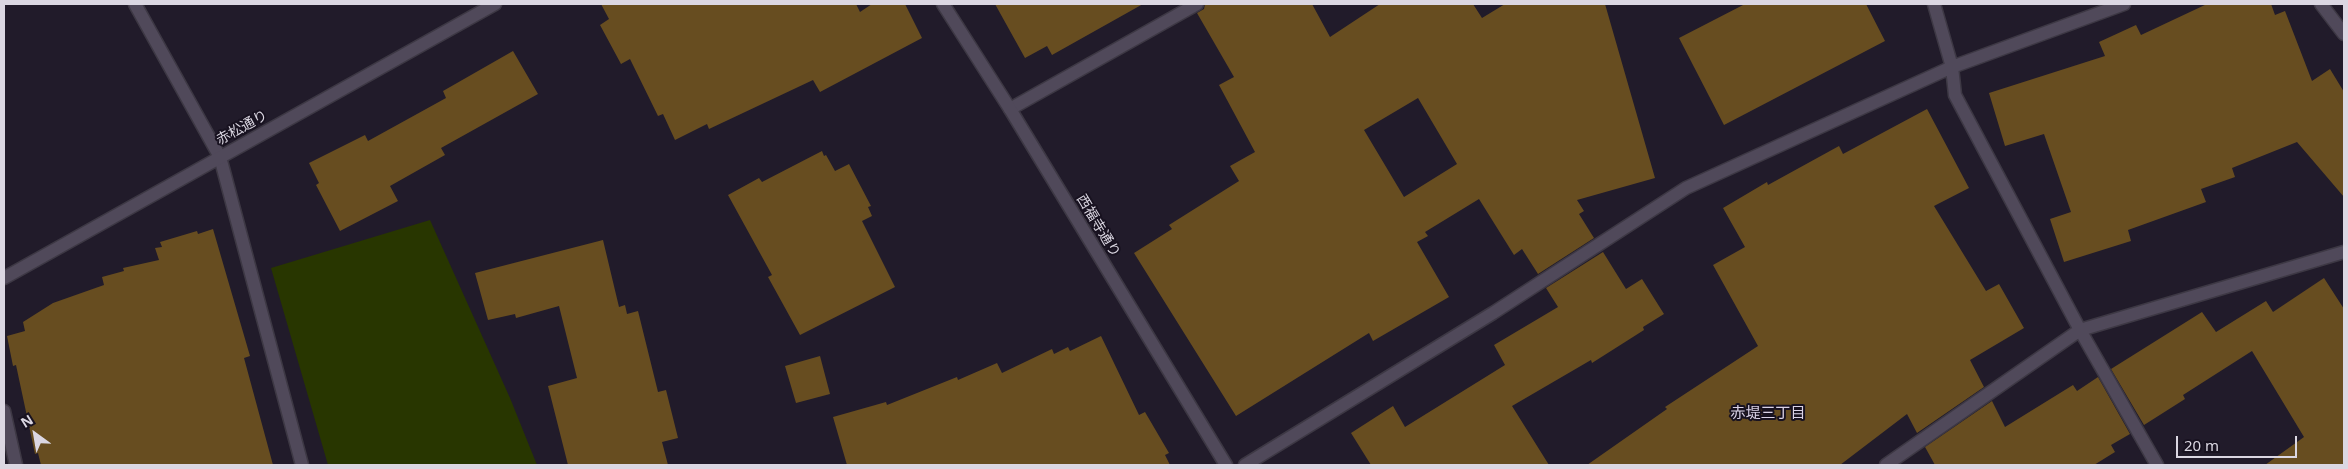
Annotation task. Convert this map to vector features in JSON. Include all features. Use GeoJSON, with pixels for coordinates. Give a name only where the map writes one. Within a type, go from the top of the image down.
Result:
{"type":"FeatureCollection","features":[{"type":"Feature","properties":{"kind":"street"},"geometry":{"type":"LineString","coordinates":[[135,4],[220,157],[302,465]]}},
{"type":"Feature","properties":{"kind":"street","name":"赤松通り"},"geometry":{"type":"LineString","coordinates":[[4,278],[495,4]]}},
{"type":"Feature","properties":{"kind":"street","name":"西福寺通り"},"geometry":{"type":"LineString","coordinates":[[943,4],[1010,109],[1226,465]]}},
{"type":"Feature","properties":{"kind":"street"},"geometry":{"type":"LineString","coordinates":[[1010,109],[1196,4]]}},
{"type":"Feature","properties":{"kind":"street"},"geometry":{"type":"LineString","coordinates":[[1934,4],[1952,67],[1955,96],[2080,330],[2157,465]]}},
{"type":"Feature","properties":{"kind":"street"},"geometry":{"type":"LineString","coordinates":[[1245,465],[1493,313],[1686,188],[1952,67],[2124,4]]}},
{"type":"Feature","properties":{"kind":"street"},"geometry":{"type":"LineString","coordinates":[[2321,4],[2344,34]]}},
{"type":"Feature","properties":{"kind":"street"},"geometry":{"type":"LineString","coordinates":[[1886,465],[2080,330],[2344,252]]}},
{"type":"Feature","properties":{"kind":"street"},"geometry":{"type":"LineString","coordinates":[[4,411],[16,465]]}},
{"type":"Feature","properties":{"kind":"green space"},"geometry":{"type":"Polygon","coordinates":[[[430,220],[510,398],[537,465],[328,465],[271,268],[430,220]]]}},
{"type":"Feature","properties":{"kind":"building"},"geometry":{"type":"Polygon","coordinates":[[[601,4],[856,4],[860,12],[872,4],[905,4],[922,38],[820,92],[813,80],[709,129],[707,124],[675,140],[663,114],[658,116],[630,59],[621,64],[600,25],[609,19],[601,4]]]}},
{"type":"Feature","properties":{"kind":"building"},"geometry":{"type":"Polygon","coordinates":[[[995,4],[1143,4],[1052,55],[1047,46],[1025,58],[995,4]]]}},
{"type":"Feature","properties":{"kind":"building"},"geometry":{"type":"Polygon","coordinates":[[[1205,4],[1312,4],[1330,37],[1380,4],[1473,4],[1482,18],[1505,4],[1605,4],[1655,178],[1577,200],[1584,211],[1579,214],[1594,238],[1538,274],[1522,249],[1514,255],[1479,199],[1425,232],[1428,236],[1417,242],[1449,297],[1373,341],[1369,333],[1236,416],[1134,253],[1172,229],[1169,225],[1239,181],[1230,166],[1255,152],[1219,85],[1234,77],[1197,13],[1204,9],[1205,4]],[[1418,98],[1364,130],[1404,197],[1457,164],[1418,98]]]}},
{"type":"Feature","properties":{"kind":"building"},"geometry":{"type":"Polygon","coordinates":[[[1745,4],[1866,4],[1885,41],[1724,125],[1679,38],[1745,4]]]}},
{"type":"Feature","properties":{"kind":"building"},"geometry":{"type":"Polygon","coordinates":[[[2207,4],[2271,4],[2275,15],[2285,11],[2312,81],[2330,69],[2344,92],[2344,197],[2297,142],[2232,168],[2235,177],[2201,189],[2206,202],[2128,230],[2131,241],[2064,262],[2050,219],[2071,212],[2044,134],[2005,146],[1989,93],[2105,56],[2099,42],[2136,25],[2141,35],[2207,4]]]}},
{"type":"Feature","properties":{"kind":"building"},"geometry":{"type":"Polygon","coordinates":[[[513,51],[538,94],[441,148],[445,155],[390,186],[398,201],[340,231],[316,185],[319,183],[309,163],[365,135],[368,141],[446,98],[443,91],[513,51]]]}},
{"type":"Feature","properties":{"kind":"building"},"geometry":{"type":"Polygon","coordinates":[[[1927,109],[1969,188],[1934,206],[1986,291],[1999,284],[2024,328],[1970,360],[1984,387],[1917,433],[1907,414],[1840,465],[1587,465],[1667,409],[1665,407],[1758,346],[1713,265],[1745,247],[1723,208],[1767,182],[1768,185],[1839,146],[1843,154],[1927,109]]]}},
{"type":"Feature","properties":{"kind":"building"},"geometry":{"type":"Polygon","coordinates":[[[822,151],[835,171],[849,164],[871,206],[868,207],[872,216],[862,221],[895,287],[800,335],[768,277],[772,275],[728,195],[759,178],[762,182],[822,151]]]}},
{"type":"Feature","properties":{"kind":"building"},"geometry":{"type":"Polygon","coordinates":[[[213,229],[250,356],[244,358],[273,465],[41,465],[38,453],[35,454],[16,365],[13,366],[7,336],[25,331],[23,322],[53,303],[104,285],[102,277],[124,271],[123,268],[159,260],[155,248],[162,247],[160,242],[197,231],[198,234],[213,229]]]}},
{"type":"Feature","properties":{"kind":"building"},"geometry":{"type":"Polygon","coordinates":[[[603,240],[619,307],[625,305],[627,314],[638,311],[658,392],[666,390],[678,438],[662,442],[668,465],[568,465],[548,386],[577,378],[559,306],[516,318],[515,314],[488,320],[475,273],[603,240]]]}},
{"type":"Feature","properties":{"kind":"building"},"geometry":{"type":"Polygon","coordinates":[[[1603,252],[1626,289],[1642,279],[1664,314],[1643,327],[1644,330],[1592,363],[1591,360],[1512,406],[1549,465],[1371,465],[1351,433],[1393,406],[1405,427],[1505,365],[1494,345],[1558,307],[1546,288],[1603,252]]]}},
{"type":"Feature","properties":{"kind":"building"},"geometry":{"type":"Polygon","coordinates":[[[2324,278],[2344,309],[2344,465],[2265,465],[2304,437],[2252,351],[2183,395],[2185,399],[2144,425],[2111,369],[2202,312],[2216,332],[2266,301],[2273,312],[2324,278]]]}},
{"type":"Feature","properties":{"kind":"building"},"geometry":{"type":"Polygon","coordinates":[[[1101,336],[1139,415],[1145,412],[1169,453],[1165,455],[1170,465],[847,465],[833,417],[886,402],[887,405],[957,377],[958,380],[997,363],[1002,373],[1052,349],[1054,354],[1068,347],[1070,351],[1101,336]]]}},
{"type":"Feature","properties":{"kind":"building"},"geometry":{"type":"Polygon","coordinates":[[[820,356],[830,394],[796,403],[785,366],[820,356]]]}},
{"type":"Feature","properties":{"kind":"building"},"geometry":{"type":"Polygon","coordinates":[[[2098,377],[2130,434],[2111,445],[2115,452],[2094,465],[1935,465],[1925,447],[1992,401],[2005,427],[2073,385],[2077,391],[2098,377]]]}},
{"type":"Feature","properties":{"kind":"district","name":"赤堤三丁目"},"geometry":{"type":"Point","coordinates":[1768,414]}}]}
